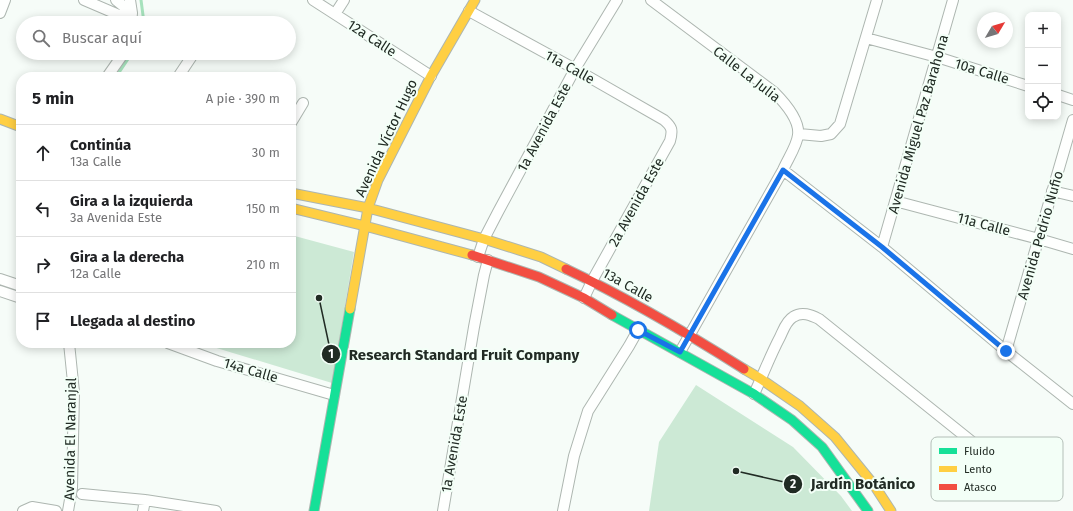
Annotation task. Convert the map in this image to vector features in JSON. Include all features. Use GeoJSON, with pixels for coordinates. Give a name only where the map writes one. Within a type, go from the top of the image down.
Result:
{"type":"FeatureCollection","features":[{"type":"Feature","properties":{"kind":"street"},"geometry":{"type":"LineString","coordinates":[[0,13],[5,0]]}},
{"type":"Feature","properties":{"kind":"street"},"geometry":{"type":"LineString","coordinates":[[84,0],[123,16]]}},
{"type":"Feature","properties":{"kind":"street"},"geometry":{"type":"LineString","coordinates":[[116,0],[129,16]]}},
{"type":"Feature","properties":{"kind":"street"},"geometry":{"type":"LineString","coordinates":[[130,0],[131,16]]}},
{"type":"Feature","properties":{"kind":"street","name":"12a Calle"},"geometry":{"type":"LineString","coordinates":[[313,0],[430,76]]}},
{"type":"Feature","properties":{"kind":"street"},"geometry":{"type":"LineString","coordinates":[[335,14],[344,0]]}},
{"type":"Feature","properties":{"kind":"street","name":"Avenida Víctor Hugo"},"geometry":{"type":"LineString","coordinates":[[314,511],[368,208],[378,180],[430,76],[475,0]]}},
{"type":"Feature","properties":{"kind":"street","name":"1a Avenida Este"},"geometry":{"type":"LineString","coordinates":[[478,256],[484,239],[575,69],[616,0]]}},
{"type":"Feature","properties":{"kind":"street","name":"Calle La Julia"},"geometry":{"type":"LineString","coordinates":[[651,0],[774,92],[786,105],[795,120],[799,134]]}},
{"type":"Feature","properties":{"kind":"street"},"geometry":{"type":"LineString","coordinates":[[680,352],[783,170],[799,134],[821,136],[831,134],[840,124],[877,0]]}},
{"type":"Feature","properties":{"kind":"street","name":"Avenida Miguel Paz Barahona"},"geometry":{"type":"LineString","coordinates":[[882,247],[953,0]]}},
{"type":"Feature","properties":{"kind":"street","name":"11a Calle"},"geometry":{"type":"LineString","coordinates":[[469,11],[575,69],[664,120],[670,126]]}},
{"type":"Feature","properties":{"kind":"street","name":"10a Calle"},"geometry":{"type":"LineString","coordinates":[[866,38],[937,57],[1025,85]]}},
{"type":"Feature","properties":{"kind":"street"},"geometry":{"type":"LineString","coordinates":[[110,72],[118,60]]}},
{"type":"Feature","properties":{"kind":"street"},"geometry":{"type":"LineString","coordinates":[[181,72],[189,60]]}},
{"type":"Feature","properties":{"kind":"street"},"geometry":{"type":"LineString","coordinates":[[1061,96],[1073,100]]}},
{"type":"Feature","properties":{"kind":"street"},"geometry":{"type":"LineString","coordinates":[[296,115],[303,103]]}},
{"type":"Feature","properties":{"kind":"street"},"geometry":{"type":"LineString","coordinates":[[0,119],[16,125]]}},
{"type":"Feature","properties":{"kind":"street","name":"Avenida Pedrio Nufio"},"geometry":{"type":"LineString","coordinates":[[1006,351],[1073,120]]}},
{"type":"Feature","properties":{"kind":"street","name":"2a Avenida Este"},"geometry":{"type":"LineString","coordinates":[[584,298],[670,141],[672,132],[670,126]]}},
{"type":"Feature","properties":{"kind":"street"},"geometry":{"type":"LineString","coordinates":[[783,170],[882,247],[1006,351],[1073,404]]}},
{"type":"Feature","properties":{"kind":"street"},"geometry":{"type":"LineString","coordinates":[[1052,192],[1073,196]]}},
{"type":"Feature","properties":{"kind":"street","name":"13a Calle"},"geometry":{"type":"LineString","coordinates":[[296,194],[368,208],[484,239],[541,257],[592,281],[689,335],[761,378],[800,406],[835,437],[866,491],[868,511]]}},
{"type":"Feature","properties":{"kind":"street","name":"11a Calle"},"geometry":{"type":"LineString","coordinates":[[896,201],[1073,249]]}},
{"type":"Feature","properties":{"kind":"street","name":"13a Calle"},"geometry":{"type":"LineString","coordinates":[[296,209],[478,256],[539,277],[584,298],[638,330],[754,394],[792,420],[822,447],[866,491],[891,511]]}},
{"type":"Feature","properties":{"kind":"street","name":"1a Avenida Este"},"geometry":{"type":"LineString","coordinates":[[443,511],[474,327],[488,260]]}},
{"type":"Feature","properties":{"kind":"street"},"geometry":{"type":"LineString","coordinates":[[0,279],[16,284]]}},
{"type":"Feature","properties":{"kind":"street"},"geometry":{"type":"LineString","coordinates":[[0,292],[16,297]]}},
{"type":"Feature","properties":{"kind":"street"},"geometry":{"type":"LineString","coordinates":[[754,394],[772,353],[787,324],[793,317],[801,314],[810,315],[819,319],[966,437]]}},
{"type":"Feature","properties":{"kind":"street"},"geometry":{"type":"LineString","coordinates":[[563,511],[574,456],[588,411],[638,330]]}},
{"type":"Feature","properties":{"kind":"street","name":"Avenida El Naranjal"},"geometry":{"type":"LineString","coordinates":[[68,511],[72,488],[74,392],[70,348]]}},
{"type":"Feature","properties":{"kind":"street","name":"14a Calle"},"geometry":{"type":"LineString","coordinates":[[182,348],[217,361],[334,395]]}},
{"type":"Feature","properties":{"kind":"street"},"geometry":{"type":"LineString","coordinates":[[82,494],[145,500],[216,511]]}},
{"type":"Feature","properties":{"kind":"street"},"geometry":{"type":"LineString","coordinates":[[143,511],[145,500]]}},
{"type":"Feature","properties":{"kind":"street"},"geometry":{"type":"LineString","coordinates":[[23,511],[32,507],[56,511]]}},
{"type":"Feature","properties":{"kind":"green space"},"geometry":{"type":"Polygon","coordinates":[[[296,236],[354,252],[332,383],[216,348],[296,348],[296,236]]]}},
{"type":"Feature","properties":{"kind":"green space"},"geometry":{"type":"Polygon","coordinates":[[[696,385],[793,447],[841,496],[852,511],[649,511],[659,442],[696,385]]]}},
{"type":"Feature","properties":{"kind":"waterway"},"geometry":{"type":"LineString","coordinates":[[141,0],[143,16]]}},
{"type":"Feature","properties":{"kind":"waterway"},"geometry":{"type":"LineString","coordinates":[[119,72],[127,60]]}},
{"type":"Feature","properties":{"kind":"traffic: fast"},"geometry":{"type":"LineString","coordinates":[[314,511],[350,309]]}},
{"type":"Feature","properties":{"kind":"traffic: fast"},"geometry":{"type":"LineString","coordinates":[[612,315],[754,394],[792,420],[822,447],[868,511]]}},
{"type":"Feature","properties":{"kind":"traffic: slow"},"geometry":{"type":"LineString","coordinates":[[350,309],[368,208],[378,180],[431,76],[475,0]]}},
{"type":"Feature","properties":{"kind":"traffic: slow"},"geometry":{"type":"LineString","coordinates":[[0,119],[16,125]]}},
{"type":"Feature","properties":{"kind":"traffic: slow"},"geometry":{"type":"LineString","coordinates":[[296,194],[368,208],[484,239],[541,257],[566,269]]}},
{"type":"Feature","properties":{"kind":"traffic: slow"},"geometry":{"type":"LineString","coordinates":[[296,209],[472,255]]}},
{"type":"Feature","properties":{"kind":"traffic: slow"},"geometry":{"type":"LineString","coordinates":[[744,369],[800,406],[835,437],[874,485],[891,511]]}},
{"type":"Feature","properties":{"kind":"traffic: jam"},"geometry":{"type":"LineString","coordinates":[[472,255],[539,277],[584,298],[612,315]]}},
{"type":"Feature","properties":{"kind":"traffic: jam"},"geometry":{"type":"LineString","coordinates":[[566,269],[657,316],[744,369]]}},
{"type":"Feature","properties":{"kind":"place","name":"Research Standard Fruit Company"},"geometry":{"type":"Point","coordinates":[319,298]}},
{"type":"Feature","properties":{"kind":"place","name":"Jardín Botánico"},"geometry":{"type":"Point","coordinates":[736,471]}},
{"type":"Feature","properties":{"kind":"route"},"geometry":{"type":"LineString","coordinates":[[638,330],[680,352],[783,170],[882,247],[1006,351]]}}]}
